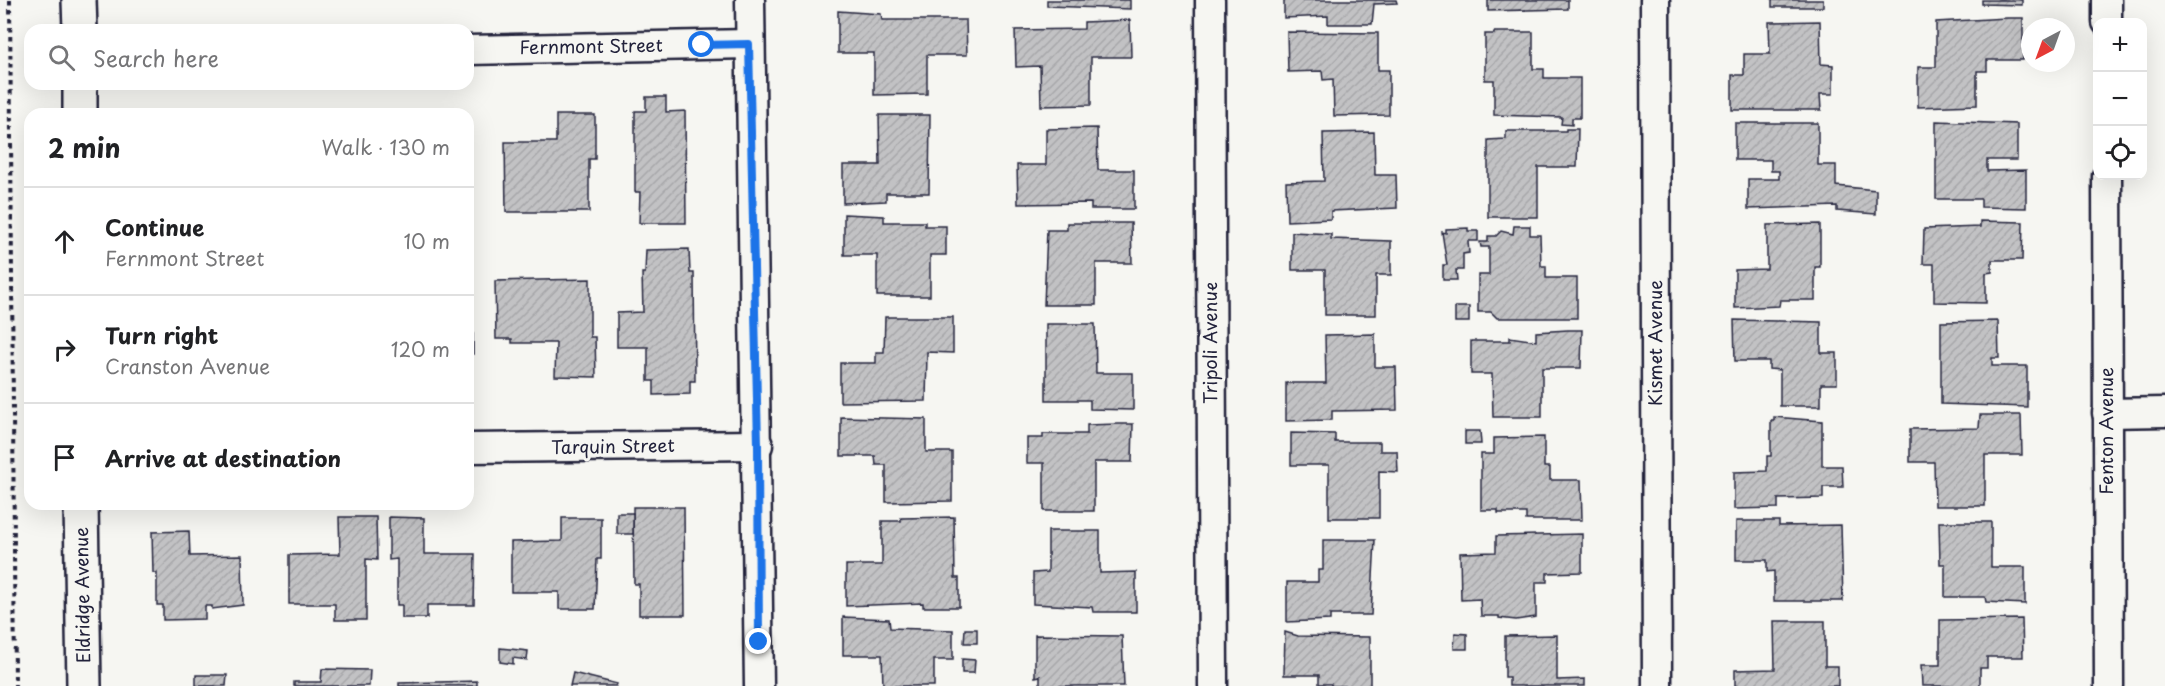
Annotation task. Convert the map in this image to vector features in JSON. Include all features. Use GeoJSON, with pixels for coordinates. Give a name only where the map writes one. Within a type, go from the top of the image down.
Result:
{"type":"FeatureCollection","features":[{"type":"Feature","properties":{"kind":"street"},"geometry":{"type":"LineString","coordinates":[[79,0],[80,24]]}},
{"type":"Feature","properties":{"kind":"street"},"geometry":{"type":"LineString","coordinates":[[750,0],[758,445],[759,686]]}},
{"type":"Feature","properties":{"kind":"street","name":"Tripoli Avenue"},"geometry":{"type":"LineString","coordinates":[[1210,0],[1213,686]]}},
{"type":"Feature","properties":{"kind":"street","name":"Kismet Avenue"},"geometry":{"type":"LineString","coordinates":[[1655,0],[1657,686]]}},
{"type":"Feature","properties":{"kind":"street"},"geometry":{"type":"LineString","coordinates":[[2107,0],[2107,18]]}},
{"type":"Feature","properties":{"kind":"street","name":"Fernmont Street"},"geometry":{"type":"LineString","coordinates":[[474,50],[749,44]]}},
{"type":"Feature","properties":{"kind":"street"},"geometry":{"type":"LineString","coordinates":[[80,90],[80,108]]}},
{"type":"Feature","properties":{"kind":"street","name":"Fenton Avenue"},"geometry":{"type":"LineString","coordinates":[[2107,180],[2109,686]]}},
{"type":"Feature","properties":{"kind":"street"},"geometry":{"type":"LineString","coordinates":[[2107,413],[2165,412]]}},
{"type":"Feature","properties":{"kind":"street","name":"Tarquin Street"},"geometry":{"type":"LineString","coordinates":[[474,448],[758,445]]}},
{"type":"Feature","properties":{"kind":"street","name":"Eldridge Avenue"},"geometry":{"type":"LineString","coordinates":[[81,510],[84,686]]}},
{"type":"Feature","properties":{"kind":"path"},"geometry":{"type":"LineString","coordinates":[[10,0],[15,686]]}},
{"type":"Feature","properties":{"kind":"building"},"geometry":{"type":"Polygon","coordinates":[[[1047,0],[1130,0],[1130,9],[1047,6],[1047,0]]]}},
{"type":"Feature","properties":{"kind":"building"},"geometry":{"type":"Polygon","coordinates":[[[1284,0],[1396,0],[1397,3],[1374,4],[1372,24],[1328,24],[1328,16],[1284,18],[1284,0]]]}},
{"type":"Feature","properties":{"kind":"building"},"geometry":{"type":"Polygon","coordinates":[[[1488,0],[1568,0],[1568,9],[1488,11],[1488,0]]]}},
{"type":"Feature","properties":{"kind":"building"},"geometry":{"type":"Polygon","coordinates":[[[1772,0],[1823,0],[1823,7],[1772,7],[1772,0]]]}},
{"type":"Feature","properties":{"kind":"building"},"geometry":{"type":"Polygon","coordinates":[[[1982,0],[2022,0],[2022,5],[1982,4],[1982,0]]]}},
{"type":"Feature","properties":{"kind":"building"},"geometry":{"type":"Polygon","coordinates":[[[838,11],[881,14],[882,20],[966,20],[967,55],[927,55],[927,94],[874,95],[874,53],[838,53],[838,11]]]}},
{"type":"Feature","properties":{"kind":"building"},"geometry":{"type":"Polygon","coordinates":[[[2021,18],[2021,60],[1987,60],[1987,71],[1977,71],[1977,105],[1918,107],[1918,67],[1936,67],[1936,22],[2021,18]]]}},
{"type":"Feature","properties":{"kind":"building"},"geometry":{"type":"Polygon","coordinates":[[[1130,20],[1131,57],[1091,57],[1091,105],[1041,106],[1040,66],[1016,67],[1015,30],[1084,29],[1084,22],[1130,20]]]}},
{"type":"Feature","properties":{"kind":"building"},"geometry":{"type":"Polygon","coordinates":[[[1820,21],[1821,64],[1833,65],[1833,94],[1820,94],[1821,110],[1732,110],[1732,75],[1744,75],[1744,54],[1770,54],[1769,22],[1820,21]]]}},
{"type":"Feature","properties":{"kind":"building"},"geometry":{"type":"Polygon","coordinates":[[[1287,32],[1378,33],[1378,70],[1389,70],[1389,115],[1334,116],[1333,79],[1323,80],[1322,71],[1288,72],[1287,32]]]}},
{"type":"Feature","properties":{"kind":"building"},"geometry":{"type":"Polygon","coordinates":[[[1494,32],[1533,32],[1533,69],[1544,69],[1544,78],[1580,78],[1580,118],[1572,118],[1572,125],[1561,124],[1562,117],[1494,115],[1494,80],[1485,80],[1485,34],[1494,34],[1494,32]]]}},
{"type":"Feature","properties":{"kind":"building"},"geometry":{"type":"Polygon","coordinates":[[[646,97],[666,97],[666,112],[685,111],[686,223],[639,223],[640,192],[635,192],[635,111],[646,111],[646,97]]]}},
{"type":"Feature","properties":{"kind":"building"},"geometry":{"type":"Polygon","coordinates":[[[556,115],[595,115],[595,159],[589,159],[589,212],[506,212],[505,142],[556,142],[556,115]]]}},
{"type":"Feature","properties":{"kind":"building"},"geometry":{"type":"Polygon","coordinates":[[[879,115],[930,115],[929,193],[886,193],[886,201],[843,203],[843,165],[880,165],[879,115]]]}},
{"type":"Feature","properties":{"kind":"building"},"geometry":{"type":"Polygon","coordinates":[[[1936,121],[2017,124],[2017,160],[1987,160],[1987,171],[2026,170],[2026,208],[1981,207],[1981,199],[1936,199],[1936,121]]]}},
{"type":"Feature","properties":{"kind":"building"},"geometry":{"type":"Polygon","coordinates":[[[1735,123],[1818,123],[1818,165],[1836,165],[1836,186],[1876,190],[1876,214],[1837,211],[1837,206],[1748,209],[1748,179],[1779,179],[1779,171],[1771,171],[1771,160],[1735,160],[1735,123]]]}},
{"type":"Feature","properties":{"kind":"building"},"geometry":{"type":"Polygon","coordinates":[[[1097,128],[1098,170],[1134,170],[1134,209],[1091,209],[1091,203],[1018,204],[1017,165],[1046,165],[1046,129],[1097,128]]]}},
{"type":"Feature","properties":{"kind":"building"},"geometry":{"type":"Polygon","coordinates":[[[1566,129],[1578,129],[1577,167],[1538,167],[1538,217],[1488,217],[1488,140],[1506,139],[1506,131],[1566,131],[1566,129]]]}},
{"type":"Feature","properties":{"kind":"building"},"geometry":{"type":"Polygon","coordinates":[[[1374,132],[1375,175],[1396,175],[1397,208],[1331,211],[1331,219],[1287,221],[1286,182],[1324,181],[1323,133],[1374,132]]]}},
{"type":"Feature","properties":{"kind":"building"},"geometry":{"type":"Polygon","coordinates":[[[844,214],[884,216],[884,222],[925,222],[925,226],[946,226],[946,255],[930,255],[930,296],[877,296],[877,255],[844,255],[844,214]]]}},
{"type":"Feature","properties":{"kind":"building"},"geometry":{"type":"Polygon","coordinates":[[[1980,221],[2023,222],[2022,260],[1992,260],[1992,272],[1986,273],[1986,303],[1934,302],[1934,264],[1923,264],[1924,229],[1980,227],[1980,221]]]}},
{"type":"Feature","properties":{"kind":"building"},"geometry":{"type":"Polygon","coordinates":[[[1067,223],[1131,223],[1132,263],[1096,263],[1096,305],[1044,305],[1047,230],[1067,230],[1067,223]]]}},
{"type":"Feature","properties":{"kind":"building"},"geometry":{"type":"Polygon","coordinates":[[[1820,224],[1820,267],[1815,267],[1815,300],[1780,300],[1779,306],[1735,308],[1735,270],[1767,269],[1767,225],[1820,224]]]}},
{"type":"Feature","properties":{"kind":"building"},"geometry":{"type":"Polygon","coordinates":[[[1514,226],[1530,226],[1530,235],[1540,235],[1541,266],[1546,266],[1546,278],[1577,278],[1577,318],[1497,318],[1491,312],[1478,312],[1478,275],[1489,275],[1489,247],[1481,247],[1480,242],[1488,242],[1488,236],[1496,236],[1501,231],[1513,234],[1514,226]]]}},
{"type":"Feature","properties":{"kind":"building"},"geometry":{"type":"Polygon","coordinates":[[[1468,228],[1468,231],[1478,231],[1478,241],[1468,241],[1469,253],[1463,254],[1463,270],[1456,270],[1457,280],[1443,280],[1443,265],[1447,265],[1442,232],[1446,233],[1446,229],[1468,228]]]}},
{"type":"Feature","properties":{"kind":"building"},"geometry":{"type":"Polygon","coordinates":[[[1292,232],[1331,234],[1331,239],[1391,241],[1391,275],[1376,275],[1376,315],[1325,315],[1325,270],[1292,270],[1292,232]]]}},
{"type":"Feature","properties":{"kind":"building"},"geometry":{"type":"Polygon","coordinates":[[[689,249],[690,273],[694,273],[695,381],[690,381],[690,394],[654,395],[654,381],[648,381],[648,347],[617,347],[617,313],[643,312],[642,273],[645,273],[646,250],[689,249]]]}},
{"type":"Feature","properties":{"kind":"building"},"geometry":{"type":"Polygon","coordinates":[[[590,279],[590,337],[595,337],[596,377],[555,376],[556,343],[512,343],[512,339],[496,339],[495,281],[590,279]]]}},
{"type":"Feature","properties":{"kind":"building"},"geometry":{"type":"Polygon","coordinates":[[[1455,307],[1469,307],[1469,322],[1455,322],[1455,307]]]}},
{"type":"Feature","properties":{"kind":"building"},"geometry":{"type":"Polygon","coordinates":[[[885,317],[953,317],[953,353],[927,352],[926,401],[840,402],[840,363],[876,363],[876,352],[884,352],[885,317]]]}},
{"type":"Feature","properties":{"kind":"building"},"geometry":{"type":"Polygon","coordinates":[[[1734,320],[1821,322],[1821,353],[1837,353],[1837,384],[1821,384],[1821,406],[1780,406],[1780,370],[1769,369],[1769,361],[1735,361],[1734,320]]]}},
{"type":"Feature","properties":{"kind":"building"},"geometry":{"type":"Polygon","coordinates":[[[1998,321],[1999,358],[1992,358],[1992,366],[2027,366],[2027,407],[1941,404],[1941,322],[1998,321]]]}},
{"type":"Feature","properties":{"kind":"building"},"geometry":{"type":"Polygon","coordinates":[[[1046,324],[1095,324],[1096,373],[1133,373],[1133,410],[1090,409],[1090,400],[1046,400],[1046,324]]]}},
{"type":"Feature","properties":{"kind":"building"},"geometry":{"type":"Polygon","coordinates":[[[1582,330],[1581,368],[1542,368],[1542,417],[1493,417],[1492,374],[1471,374],[1471,341],[1510,341],[1510,337],[1536,341],[1536,332],[1582,330]]]}},
{"type":"Feature","properties":{"kind":"building"},"geometry":{"type":"Polygon","coordinates":[[[1375,334],[1375,367],[1396,367],[1397,410],[1332,411],[1332,420],[1286,421],[1286,383],[1326,383],[1325,335],[1375,334]]]}},
{"type":"Feature","properties":{"kind":"building"},"geometry":{"type":"Polygon","coordinates":[[[1980,415],[2021,415],[2022,455],[1985,455],[1985,506],[1935,506],[1934,462],[1910,462],[1910,429],[1979,428],[1980,415]]]}},
{"type":"Feature","properties":{"kind":"building"},"geometry":{"type":"Polygon","coordinates":[[[841,417],[926,419],[926,452],[952,452],[952,501],[886,502],[886,465],[876,465],[875,456],[841,456],[841,417]]]}},
{"type":"Feature","properties":{"kind":"building"},"geometry":{"type":"Polygon","coordinates":[[[1774,417],[1822,421],[1822,466],[1842,466],[1843,487],[1823,487],[1823,498],[1778,499],[1778,508],[1734,509],[1734,472],[1767,471],[1767,456],[1771,456],[1771,421],[1774,421],[1774,417]]]}},
{"type":"Feature","properties":{"kind":"building"},"geometry":{"type":"Polygon","coordinates":[[[1133,424],[1132,462],[1094,462],[1094,511],[1044,511],[1044,463],[1027,463],[1027,438],[1043,438],[1043,434],[1087,434],[1087,425],[1133,424]]]}},
{"type":"Feature","properties":{"kind":"building"},"geometry":{"type":"Polygon","coordinates":[[[1465,431],[1480,431],[1481,444],[1465,444],[1465,431]]]}},
{"type":"Feature","properties":{"kind":"building"},"geometry":{"type":"Polygon","coordinates":[[[1291,433],[1335,434],[1335,442],[1380,442],[1380,451],[1397,451],[1398,472],[1379,471],[1379,518],[1329,518],[1329,465],[1291,465],[1291,433]]]}},
{"type":"Feature","properties":{"kind":"building"},"geometry":{"type":"Polygon","coordinates":[[[1544,437],[1544,467],[1550,467],[1550,480],[1581,480],[1582,520],[1526,520],[1526,513],[1498,513],[1498,510],[1481,510],[1481,454],[1494,454],[1494,438],[1544,437]]]}},
{"type":"Feature","properties":{"kind":"building"},"geometry":{"type":"Polygon","coordinates":[[[633,507],[684,507],[685,615],[639,615],[639,584],[634,584],[633,507]]]}},
{"type":"Feature","properties":{"kind":"building"},"geometry":{"type":"Polygon","coordinates":[[[617,513],[633,513],[633,534],[617,534],[617,513]]]}},
{"type":"Feature","properties":{"kind":"building"},"geometry":{"type":"Polygon","coordinates":[[[339,517],[376,517],[377,560],[366,559],[366,620],[335,620],[335,604],[289,604],[289,555],[340,554],[339,517]]]}},
{"type":"Feature","properties":{"kind":"building"},"geometry":{"type":"Polygon","coordinates":[[[389,517],[424,518],[424,554],[475,554],[474,605],[427,605],[427,618],[402,618],[402,605],[397,605],[397,559],[389,560],[389,517]]]}},
{"type":"Feature","properties":{"kind":"building"},"geometry":{"type":"Polygon","coordinates":[[[954,517],[955,578],[959,578],[959,607],[923,607],[923,603],[846,606],[846,565],[882,565],[882,521],[901,521],[901,518],[954,517]]]}},
{"type":"Feature","properties":{"kind":"building"},"geometry":{"type":"Polygon","coordinates":[[[562,518],[601,518],[601,559],[597,559],[595,609],[559,609],[559,592],[511,592],[511,542],[562,541],[562,518]]]}},
{"type":"Feature","properties":{"kind":"building"},"geometry":{"type":"Polygon","coordinates":[[[1736,521],[1779,521],[1779,526],[1841,525],[1843,601],[1774,601],[1774,571],[1767,572],[1767,560],[1736,560],[1736,521]]]}},
{"type":"Feature","properties":{"kind":"building"},"geometry":{"type":"Polygon","coordinates":[[[1939,522],[1991,522],[1991,567],[2025,567],[2025,604],[1986,602],[1985,597],[1945,597],[1945,564],[1940,564],[1939,522]]]}},
{"type":"Feature","properties":{"kind":"building"},"geometry":{"type":"Polygon","coordinates":[[[189,531],[190,556],[242,555],[243,605],[212,609],[212,606],[205,606],[205,619],[163,620],[163,605],[157,605],[157,573],[153,573],[152,532],[189,531]]]}},
{"type":"Feature","properties":{"kind":"building"},"geometry":{"type":"Polygon","coordinates":[[[1048,531],[1100,531],[1100,573],[1136,572],[1136,612],[1093,612],[1092,607],[1033,604],[1033,573],[1048,572],[1048,531]]]}},
{"type":"Feature","properties":{"kind":"building"},"geometry":{"type":"Polygon","coordinates":[[[1582,534],[1582,572],[1547,573],[1547,582],[1536,582],[1536,617],[1516,620],[1499,618],[1499,616],[1481,616],[1480,599],[1461,600],[1460,553],[1496,552],[1496,536],[1582,534]]]}},
{"type":"Feature","properties":{"kind":"building"},"geometry":{"type":"Polygon","coordinates":[[[1323,540],[1375,540],[1371,615],[1330,615],[1330,620],[1287,622],[1287,582],[1318,582],[1318,570],[1323,570],[1323,540]]]}},
{"type":"Feature","properties":{"kind":"building"},"geometry":{"type":"Polygon","coordinates":[[[843,617],[889,619],[890,628],[953,630],[953,660],[934,660],[934,686],[883,686],[882,655],[843,655],[843,617]]]}},
{"type":"Feature","properties":{"kind":"building"},"geometry":{"type":"Polygon","coordinates":[[[2022,619],[2023,657],[1987,657],[1987,668],[1980,668],[1980,686],[1922,686],[1921,665],[1940,665],[1940,620],[2022,619]]]}},
{"type":"Feature","properties":{"kind":"building"},"geometry":{"type":"Polygon","coordinates":[[[1774,621],[1825,621],[1825,666],[1838,666],[1838,686],[1735,686],[1735,670],[1775,669],[1774,621]]]}},
{"type":"Feature","properties":{"kind":"building"},"geometry":{"type":"Polygon","coordinates":[[[965,629],[977,629],[977,643],[964,643],[965,629]]]}},
{"type":"Feature","properties":{"kind":"building"},"geometry":{"type":"Polygon","coordinates":[[[1285,632],[1298,636],[1370,637],[1370,686],[1331,686],[1331,684],[1319,684],[1319,675],[1284,675],[1285,632]]]}},
{"type":"Feature","properties":{"kind":"building"},"geometry":{"type":"Polygon","coordinates":[[[1455,633],[1467,634],[1467,649],[1454,649],[1455,633]]]}},
{"type":"Feature","properties":{"kind":"building"},"geometry":{"type":"Polygon","coordinates":[[[1035,635],[1122,636],[1124,686],[1040,686],[1040,676],[1035,677],[1035,635]]]}},
{"type":"Feature","properties":{"kind":"building"},"geometry":{"type":"Polygon","coordinates":[[[1557,635],[1557,680],[1585,679],[1585,686],[1509,686],[1509,677],[1505,677],[1505,636],[1557,635]]]}},
{"type":"Feature","properties":{"kind":"building"},"geometry":{"type":"Polygon","coordinates":[[[500,648],[528,651],[527,660],[513,658],[513,664],[500,662],[500,648]]]}},
{"type":"Feature","properties":{"kind":"building"},"geometry":{"type":"Polygon","coordinates":[[[962,659],[975,660],[974,673],[962,673],[962,659]]]}},
{"type":"Feature","properties":{"kind":"building"},"geometry":{"type":"Polygon","coordinates":[[[322,669],[370,670],[369,686],[294,686],[294,682],[321,682],[322,669]]]}},
{"type":"Feature","properties":{"kind":"building"},"geometry":{"type":"Polygon","coordinates":[[[573,673],[617,684],[616,686],[570,686],[573,673]]]}},
{"type":"Feature","properties":{"kind":"building"},"geometry":{"type":"Polygon","coordinates":[[[196,675],[227,675],[226,686],[196,686],[196,675]]]}},
{"type":"Feature","properties":{"kind":"building"},"geometry":{"type":"Polygon","coordinates":[[[477,681],[477,686],[399,686],[399,683],[477,681]]]}},
{"type":"Feature","properties":{"kind":"route"},"geometry":{"type":"LineString","coordinates":[[702,45],[749,44],[758,445],[759,642]]}}]}
